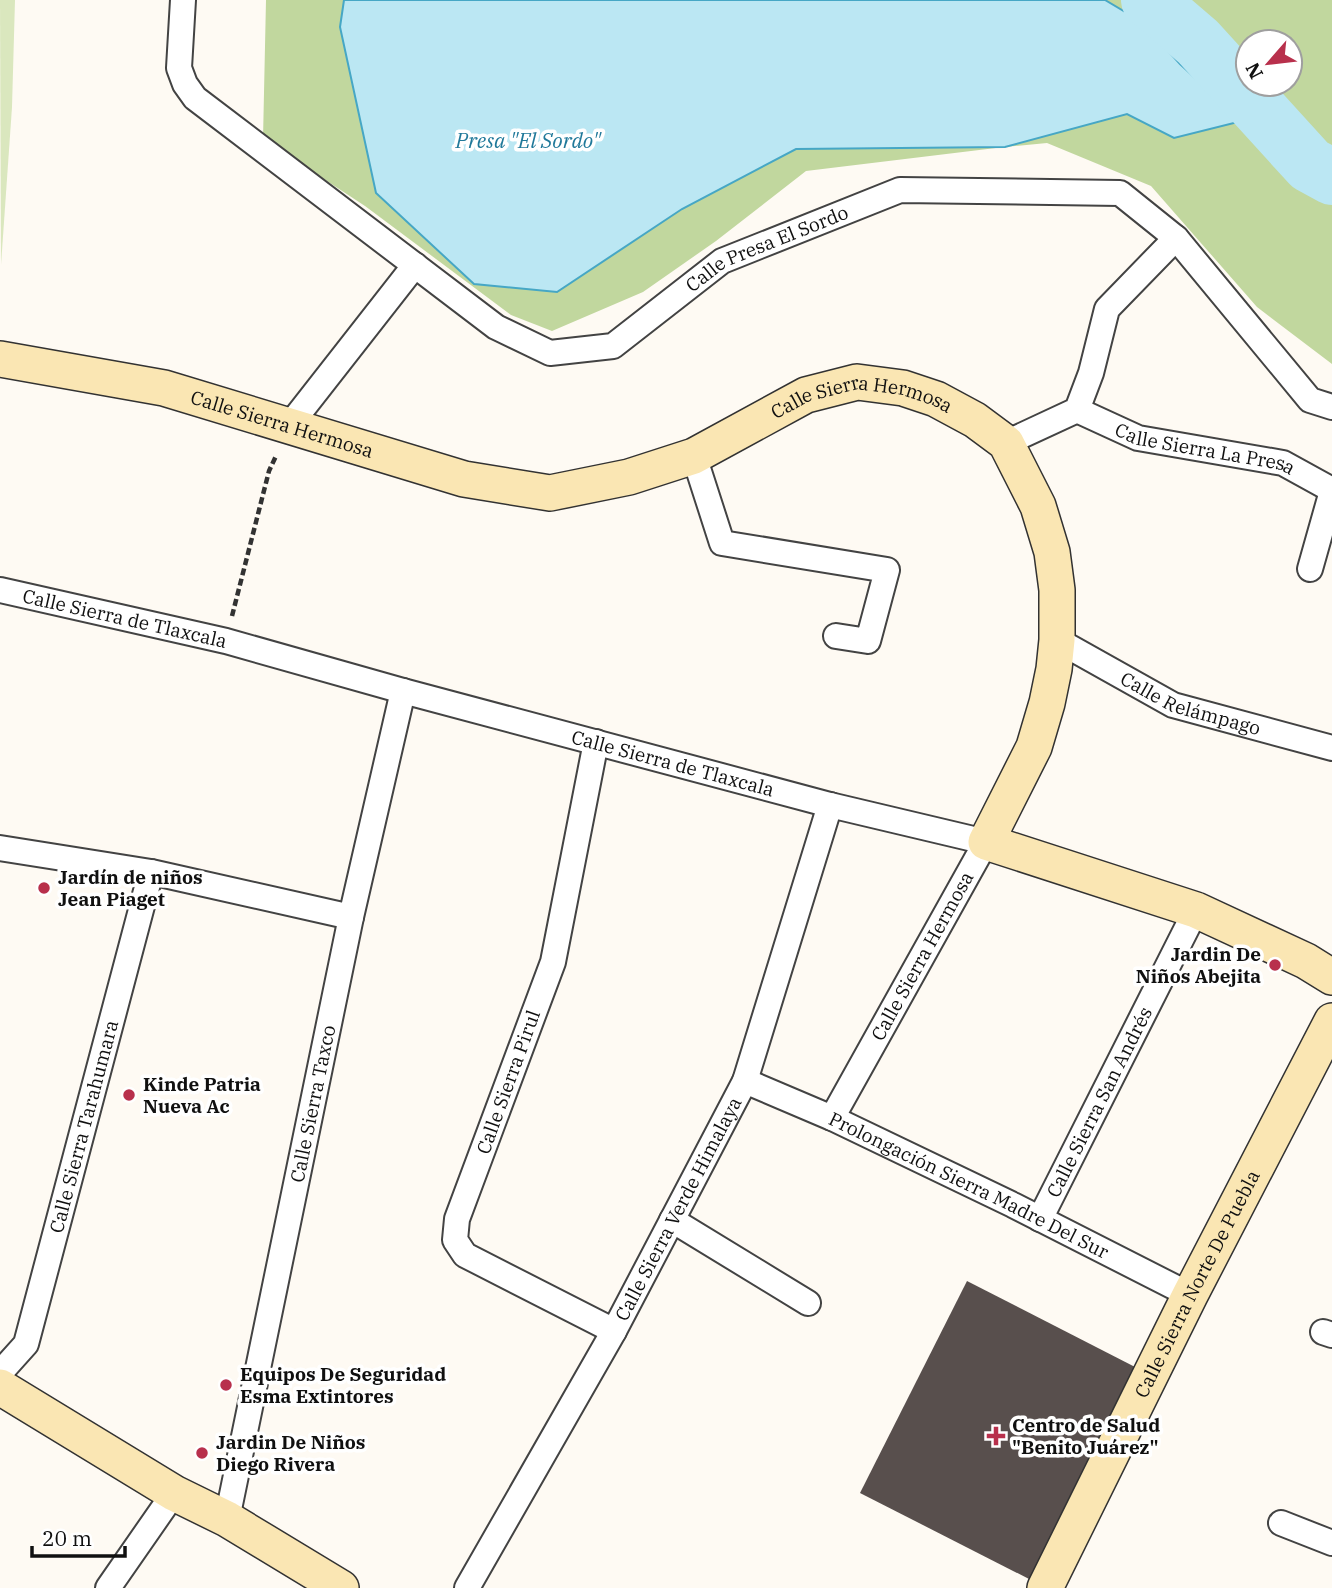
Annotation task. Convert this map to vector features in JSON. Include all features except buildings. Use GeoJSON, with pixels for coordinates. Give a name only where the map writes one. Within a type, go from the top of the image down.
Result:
{"type":"FeatureCollection","features":[{"type":"Feature","properties":{"kind":"street","name":"Calle Presa El Sordo"},"geometry":{"type":"LineString","coordinates":[[183,0],[179,68],[185,84],[195,98],[496,327],[550,353],[613,346],[722,261],[901,190],[1120,193],[1176,238],[1310,400],[1332,407]]}},
{"type":"Feature","properties":{"kind":"street"},"geometry":{"type":"LineString","coordinates":[[1006,443],[1077,410],[1091,373],[1107,309],[1176,238]]}},
{"type":"Feature","properties":{"kind":"street"},"geometry":{"type":"LineString","coordinates":[[289,426],[415,265]]}},
{"type":"Feature","properties":{"kind":"street","name":"Calle Sierra Hermosa"},"geometry":{"type":"LineString","coordinates":[[0,359],[164,388],[464,480],[550,493],[629,477],[694,456],[806,396],[857,382],[903,388],[936,399],[975,420],[1006,443],[1038,506],[1052,552],[1057,590],[1057,640],[1047,703],[1034,747],[986,842],[832,1118]]}},
{"type":"Feature","properties":{"kind":"street","name":"Calle Sierra La Presa"},"geometry":{"type":"LineString","coordinates":[[1077,410],[1138,438],[1283,463],[1332,490]]}},
{"type":"Feature","properties":{"kind":"street"},"geometry":{"type":"LineString","coordinates":[[694,456],[722,543],[887,570],[868,641],[836,636]]}},
{"type":"Feature","properties":{"kind":"street"},"geometry":{"type":"LineString","coordinates":[[1310,569],[1332,490]]}},
{"type":"Feature","properties":{"kind":"street","name":"Calle Sierra de Tlaxcala"},"geometry":{"type":"LineString","coordinates":[[0,590],[226,641],[830,805],[986,842],[1196,910],[1306,961],[1332,977]]}},
{"type":"Feature","properties":{"kind":"street","name":"Calle Relámpago"},"geometry":{"type":"LineString","coordinates":[[1057,640],[1173,705],[1332,748]]}},
{"type":"Feature","properties":{"kind":"street","name":"Calle Sierra Taxco"},"geometry":{"type":"LineString","coordinates":[[227,1519],[351,917],[403,691]]}},
{"type":"Feature","properties":{"kind":"street","name":"Calle Sierra Pirul"},"geometry":{"type":"LineString","coordinates":[[596,741],[552,962],[457,1219],[455,1240],[466,1255],[614,1331]]}},
{"type":"Feature","properties":{"kind":"street","name":"Calle Sierra Verde Himalaya"},"geometry":{"type":"LineString","coordinates":[[467,1588],[614,1331],[745,1081],[830,805]]}},
{"type":"Feature","properties":{"kind":"street"},"geometry":{"type":"LineString","coordinates":[[0,848],[151,872],[351,917]]}},
{"type":"Feature","properties":{"kind":"street","name":"Calle Sierra Tarahumara"},"geometry":{"type":"LineString","coordinates":[[0,1373],[26,1345],[151,872]]}},
{"type":"Feature","properties":{"kind":"street","name":"Calle Sierra San Andrés"},"geometry":{"type":"LineString","coordinates":[[1040,1219],[1196,910]]}},
{"type":"Feature","properties":{"kind":"street","name":"Calle Sierra Norte De Puebla"},"geometry":{"type":"LineString","coordinates":[[1045,1588],[1190,1295],[1332,1021]]}},
{"type":"Feature","properties":{"kind":"street","name":"Prolongación Sierra Madre Del Sur"},"geometry":{"type":"LineString","coordinates":[[745,1081],[832,1118],[1013,1205],[1190,1295]]}},
{"type":"Feature","properties":{"kind":"street"},"geometry":{"type":"LineString","coordinates":[[672,1220],[808,1303]]}},
{"type":"Feature","properties":{"kind":"street"},"geometry":{"type":"LineString","coordinates":[[0,1387],[174,1493],[227,1519],[341,1588]]}},
{"type":"Feature","properties":{"kind":"street"},"geometry":{"type":"LineString","coordinates":[[108,1588],[174,1493]]}},
{"type":"Feature","properties":{"kind":"street"},"geometry":{"type":"LineString","coordinates":[[1281,1523],[1332,1543]]}},
{"type":"Feature","properties":{"kind":"path"},"geometry":{"type":"LineString","coordinates":[[226,641],[269,471],[289,426]]}},
{"type":"Feature","properties":{"kind":"green space"},"geometry":{"type":"Polygon","coordinates":[[[0,0],[15,0],[12,107],[1,265],[0,0]]]}},
{"type":"Feature","properties":{"kind":"green space","name":"Presa \"El Sordo\""},"geometry":{"type":"Polygon","coordinates":[[[266,0],[1332,0],[1332,364],[1257,307],[1151,186],[1047,143],[806,171],[716,241],[643,292],[552,331],[511,315],[365,206],[263,139],[266,0]]]}},
{"type":"Feature","properties":{"kind":"water","name":"Presa \"El Sordo\""},"geometry":{"type":"Polygon","coordinates":[[[344,0],[1105,0],[1142,22],[1180,64],[1242,121],[1174,138],[1127,114],[1005,147],[796,149],[682,209],[557,292],[474,284],[376,193],[340,27],[344,0]]]}},
{"type":"Feature","properties":{"kind":"waterway"},"geometry":{"type":"LineString","coordinates":[[1149,0],[1198,42],[1310,165],[1332,177]]}},
{"type":"Feature","properties":{"kind":"place","name":"Jardín de niños Jean Piaget"},"geometry":{"type":"Point","coordinates":[44,888]}},
{"type":"Feature","properties":{"kind":"place","name":"Jardin De Niños Abejita"},"geometry":{"type":"Point","coordinates":[1275,965]}},
{"type":"Feature","properties":{"kind":"place","name":"Kinde Patria Nueva Ac"},"geometry":{"type":"Point","coordinates":[129,1095]}},
{"type":"Feature","properties":{"kind":"place","name":"Equipos De Seguridad Esma Extintores"},"geometry":{"type":"Point","coordinates":[226,1385]}},
{"type":"Feature","properties":{"kind":"place","name":"Centro de Salud \"Benito Juárez\""},"geometry":{"type":"Point","coordinates":[996,1436]}},
{"type":"Feature","properties":{"kind":"place","name":"Jardin De Niños Diego Rivera"},"geometry":{"type":"Point","coordinates":[202,1453]}}]}
